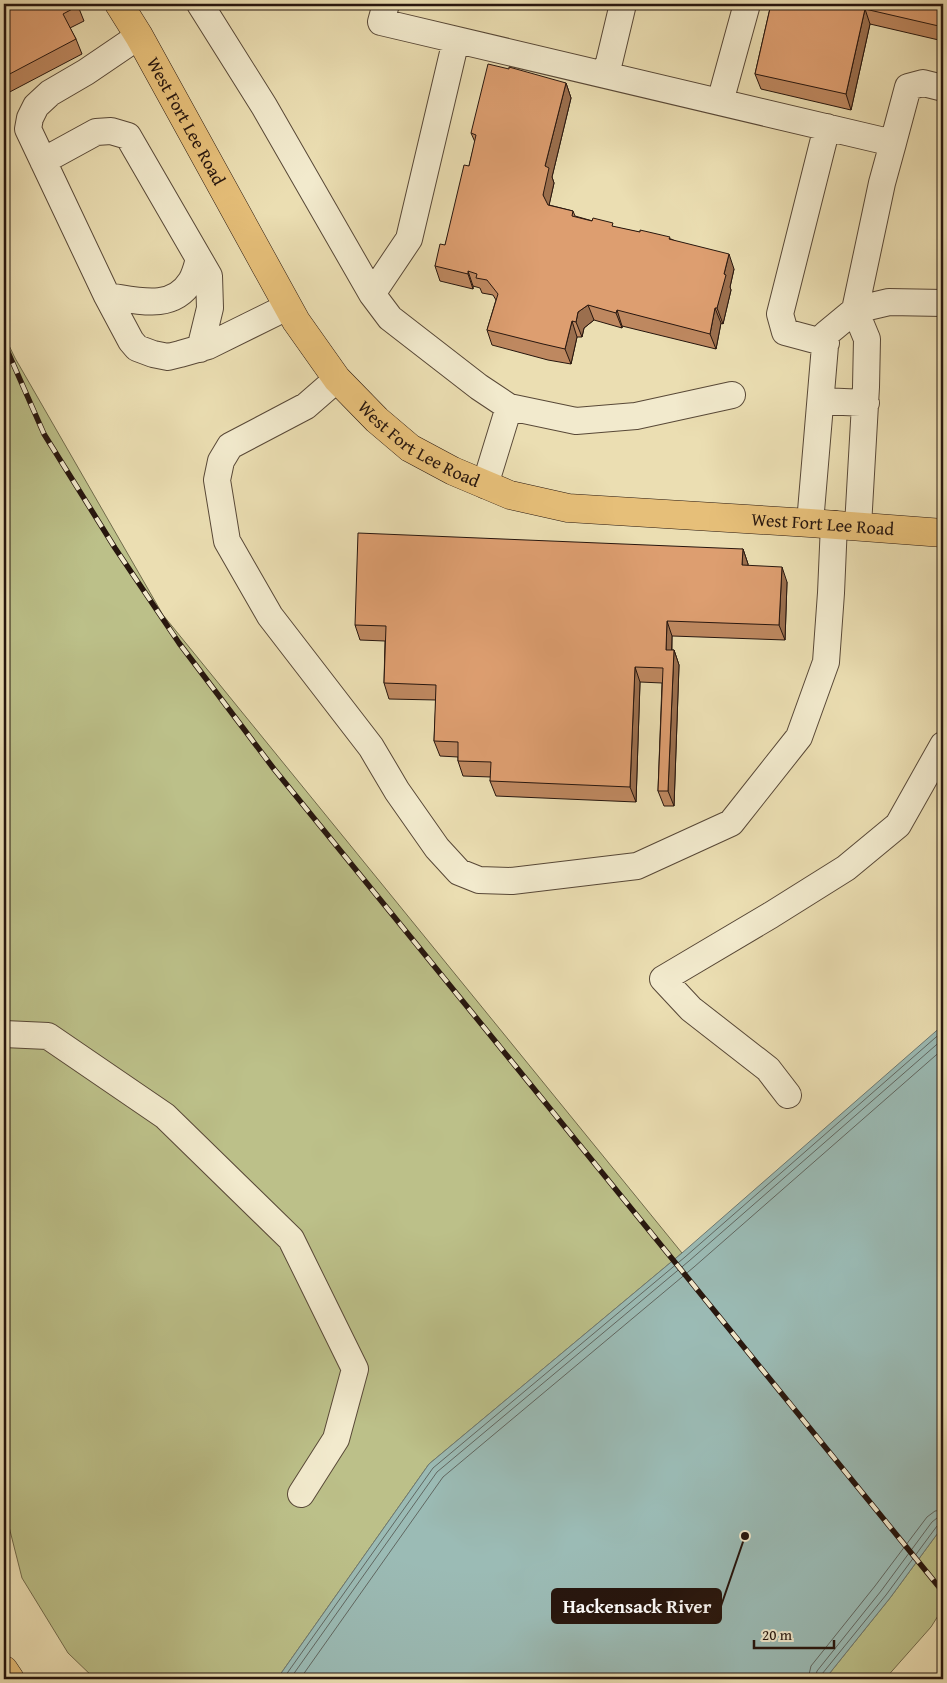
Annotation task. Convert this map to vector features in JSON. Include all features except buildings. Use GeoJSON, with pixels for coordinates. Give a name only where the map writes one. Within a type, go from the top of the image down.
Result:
{"type":"FeatureCollection","features":[{"type":"Feature","properties":{"kind":"main road","name":"West Fort Lee Road"},"geometry":{"type":"LineString","coordinates":[[120,4],[287,307],[337,379],[377,420],[410,448],[453,471],[510,495],[568,508],[834,524],[943,533]]}},
{"type":"Feature","properties":{"kind":"main road"},"geometry":{"type":"LineString","coordinates":[[4,1670],[10,1679]]}},
{"type":"Feature","properties":{"kind":"lane"},"geometry":{"type":"LineString","coordinates":[[200,4],[264,106],[372,294],[390,318],[479,387],[509,407],[576,420],[636,416],[732,395]]}},
{"type":"Feature","properties":{"kind":"lane"},"geometry":{"type":"LineString","coordinates":[[386,4],[381,22],[893,143]]}},
{"type":"Feature","properties":{"kind":"lane"},"geometry":{"type":"LineString","coordinates":[[606,75],[623,4]]}},
{"type":"Feature","properties":{"kind":"lane"},"geometry":{"type":"LineString","coordinates":[[720,102],[747,4]]}},
{"type":"Feature","properties":{"kind":"lane"},"geometry":{"type":"LineString","coordinates":[[138,36],[86,72],[50,93],[36,106],[30,118],[28,128],[107,296],[131,341],[137,348],[168,357],[208,346],[287,307]]}},
{"type":"Feature","properties":{"kind":"lane"},"geometry":{"type":"LineString","coordinates":[[372,294],[409,239],[456,40]]}},
{"type":"Feature","properties":{"kind":"lane"},"geometry":{"type":"LineString","coordinates":[[834,524],[866,403],[867,339],[854,310],[882,183],[908,87],[924,83],[943,88]]}},
{"type":"Feature","properties":{"kind":"lane"},"geometry":{"type":"LineString","coordinates":[[826,343],[784,332],[780,314],[827,127]]}},
{"type":"Feature","properties":{"kind":"lane"},"geometry":{"type":"LineString","coordinates":[[43,161],[96,132],[110,131],[128,136],[209,276],[210,308],[200,348]]}},
{"type":"Feature","properties":{"kind":"lane"},"geometry":{"type":"LineString","coordinates":[[107,296],[155,302],[170,300],[184,291],[192,280],[199,259]]}},
{"type":"Feature","properties":{"kind":"lane"},"geometry":{"type":"LineString","coordinates":[[337,379],[306,406],[230,446],[221,461],[217,480],[227,541],[270,616],[371,747],[397,791],[437,848],[459,872],[479,880],[512,881],[637,866],[731,823],[799,737],[826,662],[834,524],[821,401],[826,334],[854,310],[889,302],[943,302]]}},
{"type":"Feature","properties":{"kind":"lane"},"geometry":{"type":"LineString","coordinates":[[821,401],[866,403]]}},
{"type":"Feature","properties":{"kind":"lane"},"geometry":{"type":"LineString","coordinates":[[486,485],[509,407]]}},
{"type":"Feature","properties":{"kind":"lane"},"geometry":{"type":"LineString","coordinates":[[788,1095],[768,1069],[691,1009],[663,979],[846,868],[898,825],[943,745]]}},
{"type":"Feature","properties":{"kind":"lane"},"geometry":{"type":"LineString","coordinates":[[4,1034],[48,1036],[165,1116],[290,1239],[355,1369],[336,1439],[301,1494]]}},
{"type":"Feature","properties":{"kind":"green space"},"geometry":{"type":"Polygon","coordinates":[[[4,335],[15,358],[163,615],[682,1253],[429,1464],[277,1679],[95,1679],[68,1653],[22,1578],[4,1507],[4,335]]]}},
{"type":"Feature","properties":{"kind":"green space"},"geometry":{"type":"Polygon","coordinates":[[[943,1526],[943,1608],[931,1627],[885,1679],[825,1679],[890,1598],[943,1526]]]}},
{"type":"Feature","properties":{"kind":"water"},"geometry":{"type":"Polygon","coordinates":[[[943,1025],[943,1526],[890,1598],[825,1679],[277,1679],[429,1464],[682,1253],[943,1025]]]}},
{"type":"Feature","properties":{"kind":"railway"},"geometry":{"type":"LineString","coordinates":[[4,343],[44,434],[115,548],[179,643],[274,769],[943,1592]]}},
{"type":"Feature","properties":{"kind":"place","name":"Hackensack River"},"geometry":{"type":"Point","coordinates":[745,1536]}}]}
